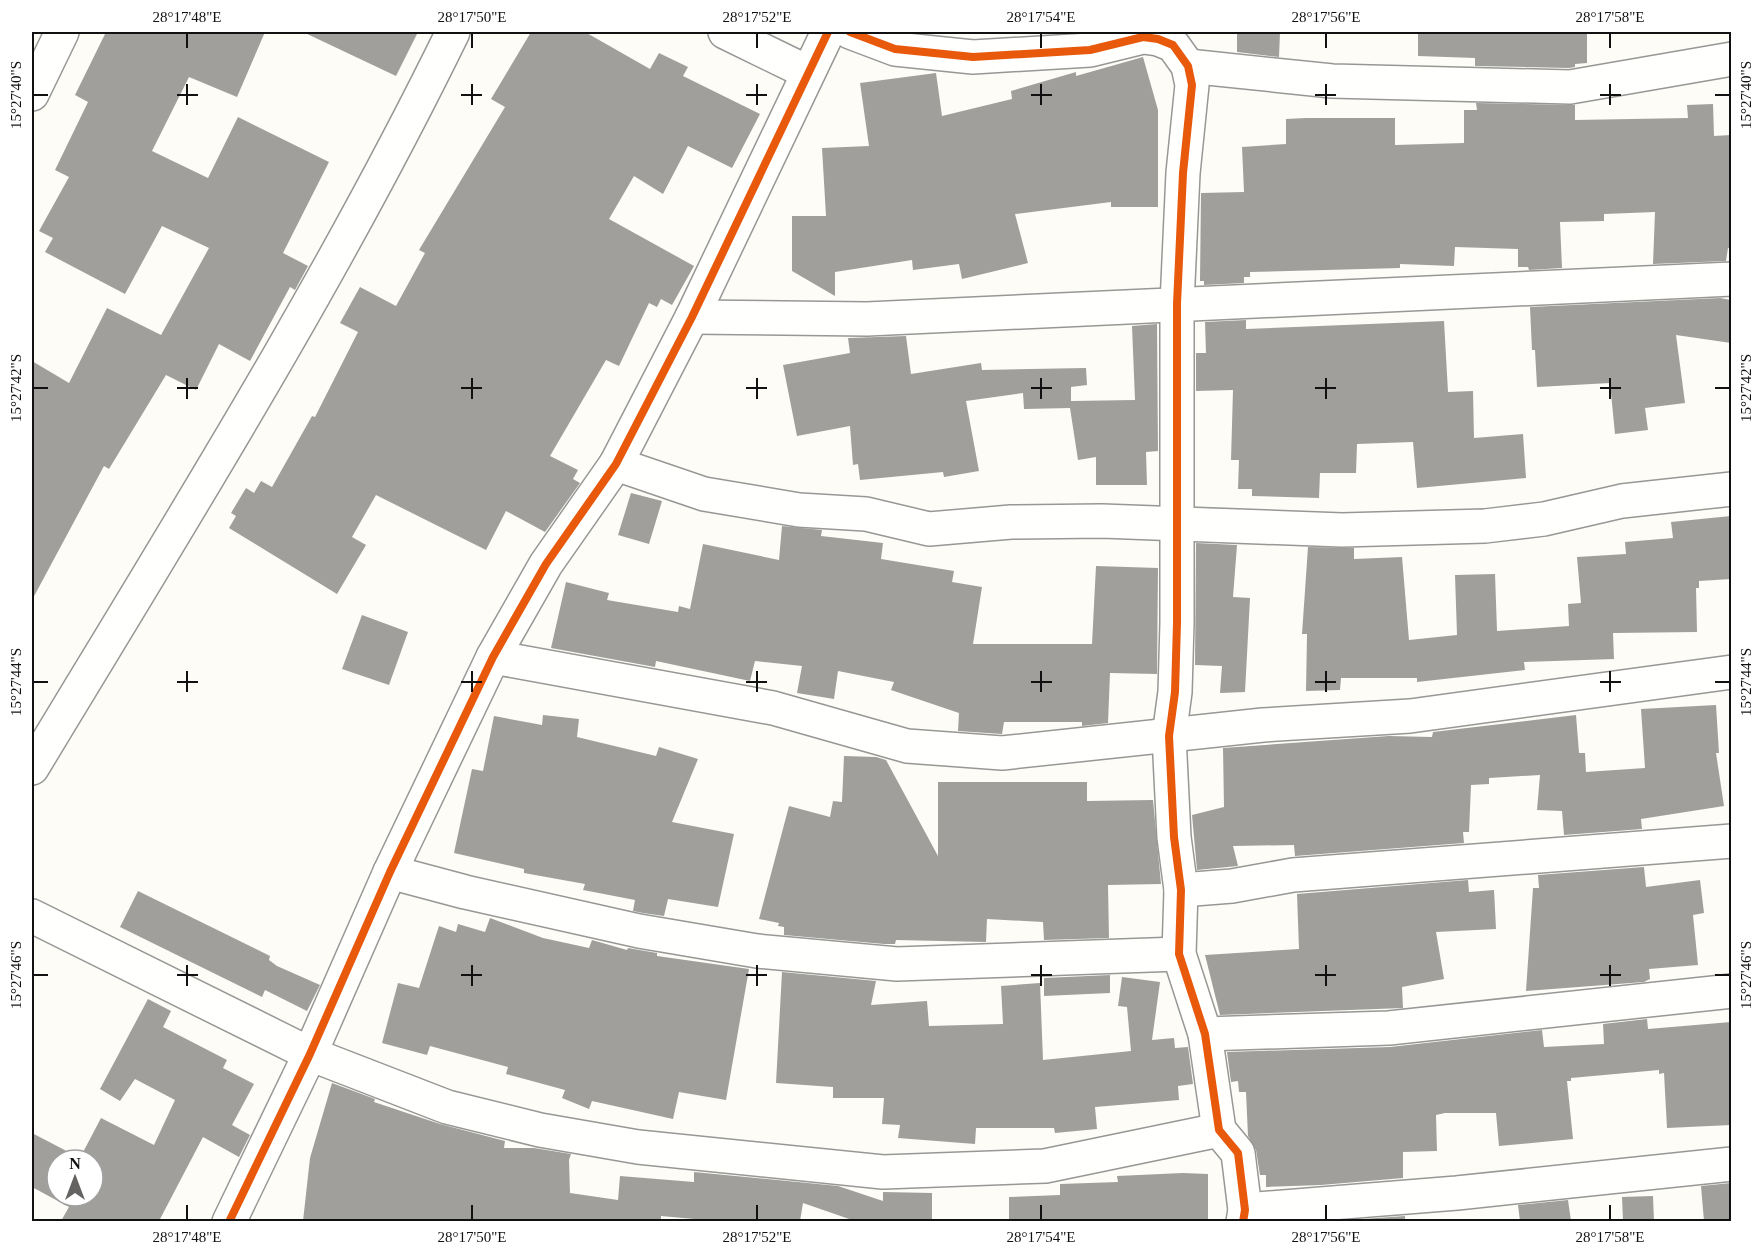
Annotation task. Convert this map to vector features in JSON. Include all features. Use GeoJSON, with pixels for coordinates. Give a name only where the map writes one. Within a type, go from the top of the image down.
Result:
{"type":"FeatureCollection","features":[{"type":"Feature","properties":{"kind":"street"},"geometry":{"type":"LineString","coordinates":[[32,94],[62,32]]}},
{"type":"Feature","properties":{"kind":"street"},"geometry":{"type":"LineString","coordinates":[[32,768],[295,331],[407,127],[453,32]]}},
{"type":"Feature","properties":{"kind":"street"},"geometry":{"type":"LineString","coordinates":[[725,32],[807,72]]}},
{"type":"Feature","properties":{"kind":"street"},"geometry":{"type":"LineString","coordinates":[[229,1221],[310,1054],[390,872],[493,657],[546,564],[616,464],[692,317],[828,32]]}},
{"type":"Feature","properties":{"kind":"street"},"geometry":{"type":"LineString","coordinates":[[850,32],[896,49],[973,57],[1090,50],[1143,37],[1158,39],[1173,45],[1188,66],[1192,85],[1183,173],[1177,304],[1175,522],[1177,623],[1175,692],[1169,736],[1174,837],[1181,890],[1179,954],[1205,1034],[1219,1130],[1238,1153],[1244,1216],[1731,1164]]}},
{"type":"Feature","properties":{"kind":"street"},"geometry":{"type":"LineString","coordinates":[[1188,66],[1332,81],[1570,87],[1731,59]]}},
{"type":"Feature","properties":{"kind":"street"},"geometry":{"type":"LineString","coordinates":[[692,317],[867,319],[1731,279]]}},
{"type":"Feature","properties":{"kind":"street"},"geometry":{"type":"LineString","coordinates":[[616,464],[704,494],[799,510],[866,514],[929,529],[1011,522],[1175,522],[1342,530],[1485,526],[1544,519],[1622,501],[1731,489]]}},
{"type":"Feature","properties":{"kind":"street"},"geometry":{"type":"LineString","coordinates":[[493,657],[772,708],[907,746],[1002,753],[1263,725],[1410,716],[1731,672]]}},
{"type":"Feature","properties":{"kind":"street"},"geometry":{"type":"LineString","coordinates":[[1181,890],[1232,886],[1293,875],[1731,841]]}},
{"type":"Feature","properties":{"kind":"street"},"geometry":{"type":"LineString","coordinates":[[390,872],[465,892],[639,931],[757,951],[897,964],[1179,954]]}},
{"type":"Feature","properties":{"kind":"street"},"geometry":{"type":"LineString","coordinates":[[32,916],[310,1054],[447,1107],[540,1130],[638,1147],[883,1172],[1045,1166],[1219,1130]]}},
{"type":"Feature","properties":{"kind":"street"},"geometry":{"type":"LineString","coordinates":[[1205,1034],[1389,1028],[1731,991]]}},
{"type":"Feature","properties":{"kind":"building"},"geometry":{"type":"Polygon","coordinates":[[[106,32],[265,32],[237,97],[189,77],[152,151],[208,178],[238,117],[329,162],[283,253],[308,266],[295,290],[290,287],[250,361],[219,344],[196,390],[166,375],[109,469],[104,466],[32,600],[32,361],[69,383],[107,308],[161,335],[209,248],[162,226],[125,294],[45,252],[53,238],[39,231],[69,177],[55,170],[88,102],[75,95],[106,32]]]}},
{"type":"Feature","properties":{"kind":"building"},"geometry":{"type":"Polygon","coordinates":[[[303,32],[418,32],[396,76],[303,32]]]}},
{"type":"Feature","properties":{"kind":"building"},"geometry":{"type":"Polygon","coordinates":[[[531,32],[585,32],[650,69],[659,53],[688,67],[683,76],[760,114],[732,168],[688,146],[663,194],[634,176],[609,219],[694,266],[672,305],[661,299],[657,307],[649,303],[619,366],[606,360],[550,456],[578,470],[573,479],[580,483],[545,532],[506,511],[486,550],[376,495],[352,537],[366,545],[337,594],[229,528],[236,516],[231,513],[246,488],[254,493],[261,481],[272,487],[312,416],[315,417],[358,332],[340,323],[360,287],[396,306],[425,253],[419,250],[505,107],[491,99],[531,32]]]}},
{"type":"Feature","properties":{"kind":"building"},"geometry":{"type":"Polygon","coordinates":[[[1237,32],[1280,32],[1279,57],[1237,52],[1237,32]]]}},
{"type":"Feature","properties":{"kind":"building"},"geometry":{"type":"Polygon","coordinates":[[[1418,32],[1587,32],[1587,63],[1575,64],[1575,67],[1569,68],[1475,66],[1475,58],[1418,56],[1418,32]]]}},
{"type":"Feature","properties":{"kind":"building"},"geometry":{"type":"Polygon","coordinates":[[[1143,57],[1158,110],[1158,207],[1111,207],[1111,202],[1015,214],[1028,263],[962,279],[959,264],[913,270],[912,260],[835,272],[835,296],[792,271],[792,216],[826,216],[822,148],[869,146],[860,83],[936,73],[942,116],[1012,99],[1011,91],[1076,72],[1076,76],[1143,57]]]}},
{"type":"Feature","properties":{"kind":"building"},"geometry":{"type":"Polygon","coordinates":[[[1476,103],[1575,105],[1575,120],[1688,118],[1687,105],[1713,104],[1714,136],[1731,135],[1731,248],[1728,248],[1726,261],[1653,264],[1655,212],[1604,214],[1604,221],[1560,222],[1562,268],[1529,270],[1528,267],[1518,267],[1518,249],[1455,247],[1454,266],[1400,264],[1400,268],[1250,272],[1250,277],[1244,277],[1244,283],[1204,285],[1204,281],[1200,281],[1201,193],[1244,192],[1242,147],[1286,144],[1286,119],[1306,118],[1395,118],[1395,145],[1464,143],[1464,110],[1477,110],[1476,103]]]}},
{"type":"Feature","properties":{"kind":"building"},"geometry":{"type":"Polygon","coordinates":[[[1720,298],[1731,300],[1731,343],[1676,335],[1685,403],[1645,408],[1648,430],[1615,434],[1610,383],[1537,387],[1530,307],[1720,298]]]}},
{"type":"Feature","properties":{"kind":"building"},"geometry":{"type":"Polygon","coordinates":[[[1246,320],[1246,329],[1444,321],[1448,392],[1473,391],[1474,438],[1523,434],[1526,478],[1417,488],[1413,442],[1357,444],[1356,473],[1320,473],[1319,498],[1252,496],[1252,489],[1238,489],[1239,460],[1231,460],[1233,390],[1196,391],[1196,353],[1206,353],[1205,322],[1246,320]]]}},
{"type":"Feature","properties":{"kind":"building"},"geometry":{"type":"Polygon","coordinates":[[[1157,324],[1158,451],[1146,452],[1147,485],[1096,485],[1096,457],[1078,460],[1070,408],[1024,409],[1023,393],[966,401],[979,471],[944,477],[943,472],[860,480],[858,464],[853,465],[850,426],[797,436],[783,365],[850,353],[848,338],[906,336],[911,374],[981,363],[982,370],[1086,368],[1087,385],[1071,387],[1071,401],[1135,400],[1132,326],[1157,324]]]}},
{"type":"Feature","properties":{"kind":"building"},"geometry":{"type":"Polygon","coordinates":[[[631,493],[662,501],[649,544],[618,535],[631,493]]]}},
{"type":"Feature","properties":{"kind":"building"},"geometry":{"type":"Polygon","coordinates":[[[1731,516],[1731,579],[1699,581],[1699,588],[1696,588],[1697,632],[1613,633],[1614,659],[1524,662],[1525,670],[1417,682],[1417,678],[1341,678],[1340,690],[1306,691],[1307,634],[1302,634],[1308,547],[1354,548],[1354,559],[1402,557],[1409,640],[1457,635],[1455,575],[1495,574],[1497,631],[1569,626],[1568,604],[1581,603],[1577,557],[1626,554],[1625,542],[1673,538],[1671,522],[1731,516]]]}},
{"type":"Feature","properties":{"kind":"building"},"geometry":{"type":"Polygon","coordinates":[[[782,526],[822,530],[821,536],[883,543],[881,559],[954,571],[952,582],[982,587],[973,644],[1092,644],[1096,566],[1158,568],[1157,674],[1110,673],[1108,723],[1082,726],[1082,722],[1004,722],[1002,734],[958,731],[959,713],[891,690],[894,682],[838,671],[834,699],[797,693],[802,666],[755,661],[750,681],[656,661],[655,667],[551,648],[566,582],[609,593],[607,600],[678,612],[679,606],[690,609],[703,544],[779,560],[782,526]]]}},
{"type":"Feature","properties":{"kind":"building"},"geometry":{"type":"Polygon","coordinates":[[[1196,543],[1237,545],[1233,597],[1250,598],[1245,692],[1220,693],[1222,666],[1195,665],[1196,543]]]}},
{"type":"Feature","properties":{"kind":"building"},"geometry":{"type":"Polygon","coordinates":[[[362,615],[408,632],[389,685],[342,669],[362,615]]]}},
{"type":"Feature","properties":{"kind":"building"},"geometry":{"type":"Polygon","coordinates":[[[1716,705],[1719,753],[1716,753],[1724,806],[1641,819],[1642,829],[1564,835],[1562,811],[1537,810],[1540,775],[1489,778],[1489,784],[1471,785],[1469,832],[1463,832],[1464,843],[1295,856],[1294,845],[1233,846],[1238,866],[1197,870],[1192,815],[1224,807],[1223,748],[1389,736],[1432,737],[1433,732],[1576,715],[1579,753],[1585,753],[1586,772],[1645,768],[1641,709],[1716,705]]]}},
{"type":"Feature","properties":{"kind":"building"},"geometry":{"type":"Polygon","coordinates":[[[543,715],[579,719],[577,737],[656,756],[659,747],[698,759],[672,822],[734,834],[718,907],[668,899],[664,916],[633,911],[635,900],[583,890],[585,884],[524,873],[524,869],[454,853],[472,769],[483,771],[494,716],[542,725],[543,715]]]}},
{"type":"Feature","properties":{"kind":"building"},"geometry":{"type":"Polygon","coordinates":[[[844,756],[876,757],[886,760],[938,856],[938,782],[1087,782],[1087,801],[1153,800],[1161,884],[1108,885],[1109,938],[1044,940],[1043,922],[987,919],[986,942],[896,940],[895,944],[884,944],[784,935],[784,927],[778,926],[779,923],[759,919],[789,806],[830,817],[833,801],[842,802],[844,756]]]}},
{"type":"Feature","properties":{"kind":"building"},"geometry":{"type":"Polygon","coordinates":[[[1644,867],[1646,887],[1700,880],[1704,913],[1693,915],[1698,965],[1649,969],[1650,979],[1644,982],[1526,991],[1533,888],[1539,888],[1538,875],[1644,867]]]}},
{"type":"Feature","properties":{"kind":"building"},"geometry":{"type":"Polygon","coordinates":[[[1468,880],[1469,892],[1494,890],[1496,929],[1436,932],[1444,979],[1402,987],[1403,1008],[1220,1015],[1205,955],[1299,949],[1297,894],[1468,880]]]}},
{"type":"Feature","properties":{"kind":"building"},"geometry":{"type":"Polygon","coordinates":[[[138,891],[270,956],[269,960],[277,966],[320,985],[307,1011],[265,990],[262,997],[120,927],[138,891]]]}},
{"type":"Feature","properties":{"kind":"building"},"geometry":{"type":"Polygon","coordinates":[[[490,918],[543,938],[589,948],[592,940],[627,950],[628,948],[657,953],[657,956],[749,969],[726,1100],[679,1092],[673,1119],[592,1101],[589,1109],[562,1098],[565,1090],[506,1074],[508,1067],[430,1046],[427,1055],[382,1043],[398,983],[419,988],[439,926],[456,932],[458,924],[485,932],[490,918]]]}},
{"type":"Feature","properties":{"kind":"building"},"geometry":{"type":"Polygon","coordinates":[[[782,972],[876,981],[871,1005],[927,1001],[929,1026],[1003,1024],[1001,986],[1040,983],[1043,1060],[1131,1051],[1127,1007],[1118,1006],[1122,977],[1160,982],[1152,1040],[1174,1038],[1175,1048],[1188,1047],[1193,1084],[1178,1086],[1179,1100],[1095,1107],[1097,1129],[1055,1133],[1054,1128],[976,1128],[975,1144],[898,1138],[900,1125],[882,1124],[884,1098],[833,1098],[833,1087],[776,1083],[782,972]]]}},
{"type":"Feature","properties":{"kind":"building"},"geometry":{"type":"Polygon","coordinates":[[[1110,975],[1110,993],[1044,996],[1044,978],[1110,975]]]}},
{"type":"Feature","properties":{"kind":"building"},"geometry":{"type":"Polygon","coordinates":[[[148,999],[171,1011],[163,1027],[227,1060],[223,1068],[254,1084],[232,1125],[250,1135],[239,1157],[203,1137],[159,1221],[61,1221],[68,1208],[105,1208],[105,1148],[85,1148],[101,1118],[154,1145],[175,1100],[135,1079],[120,1101],[100,1089],[148,999]]]}},
{"type":"Feature","properties":{"kind":"building"},"geometry":{"type":"Polygon","coordinates":[[[1647,1019],[1648,1029],[1731,1022],[1731,1125],[1667,1128],[1664,1073],[1659,1074],[1659,1070],[1571,1078],[1571,1081],[1567,1081],[1573,1139],[1499,1146],[1496,1113],[1445,1113],[1436,1115],[1437,1151],[1403,1152],[1403,1178],[1321,1185],[1266,1187],[1266,1175],[1260,1175],[1256,1150],[1248,1136],[1246,1092],[1239,1092],[1238,1081],[1231,1082],[1227,1052],[1390,1047],[1542,1030],[1544,1047],[1604,1044],[1603,1024],[1647,1019]]]}},
{"type":"Feature","properties":{"kind":"building"},"geometry":{"type":"Polygon","coordinates":[[[332,1083],[375,1099],[374,1102],[440,1124],[505,1141],[504,1148],[534,1148],[571,1154],[569,1160],[570,1193],[618,1200],[620,1176],[694,1182],[694,1172],[838,1186],[883,1201],[883,1192],[932,1193],[932,1221],[855,1221],[803,1203],[800,1221],[693,1221],[694,1219],[661,1216],[661,1221],[303,1221],[310,1158],[332,1083]]]}},
{"type":"Feature","properties":{"kind":"building"},"geometry":{"type":"Polygon","coordinates":[[[32,1133],[61,1148],[45,1148],[45,1194],[32,1187],[32,1133]]]}},
{"type":"Feature","properties":{"kind":"building"},"geometry":{"type":"Polygon","coordinates":[[[1208,1174],[1208,1221],[1009,1221],[1009,1197],[1060,1195],[1060,1184],[1118,1182],[1117,1176],[1208,1174]]]}},
{"type":"Feature","properties":{"kind":"building"},"geometry":{"type":"Polygon","coordinates":[[[1731,1183],[1731,1221],[1704,1221],[1701,1186],[1731,1183]]]}},
{"type":"Feature","properties":{"kind":"building"},"geometry":{"type":"Polygon","coordinates":[[[1653,1196],[1654,1221],[1623,1221],[1622,1197],[1653,1196]]]}},
{"type":"Feature","properties":{"kind":"building"},"geometry":{"type":"Polygon","coordinates":[[[1568,1200],[1571,1221],[1520,1221],[1518,1205],[1568,1200]]]}},
{"type":"Feature","properties":{"kind":"building"},"geometry":{"type":"Polygon","coordinates":[[[1405,1216],[1405,1221],[1336,1221],[1405,1216]]]}},
{"type":"Feature","properties":{"kind":"cycle path"},"geometry":{"type":"LineString","coordinates":[[229,1222],[310,1054],[390,872],[493,657],[546,564],[616,464],[692,317],[828,32]]}},
{"type":"Feature","properties":{"kind":"cycle path"},"geometry":{"type":"LineString","coordinates":[[850,32],[895,49],[973,57],[1090,50],[1143,37],[1158,39],[1173,45],[1188,66],[1192,85],[1183,173],[1177,304],[1177,623],[1175,692],[1169,736],[1174,837],[1181,890],[1179,954],[1205,1034],[1219,1130],[1238,1153],[1245,1210],[1243,1222]]}}]}
